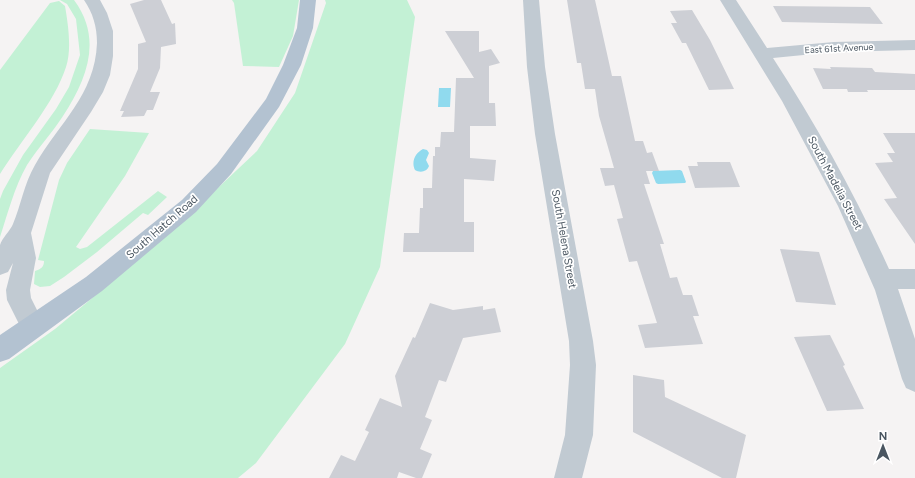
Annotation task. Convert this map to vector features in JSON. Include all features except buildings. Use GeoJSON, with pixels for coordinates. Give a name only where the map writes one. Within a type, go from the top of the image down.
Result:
{"type":"FeatureCollection","features":[{"type":"Feature","properties":{"kind":"main road","name":"South Hatch Road"},"geometry":{"type":"LineString","coordinates":[[2,343],[33,326],[94,284],[189,206],[224,169],[272,102],[292,65],[305,28],[308,0]]}},
{"type":"Feature","properties":{"kind":"street"},"geometry":{"type":"LineString","coordinates":[[0,265],[20,232],[42,170],[90,100],[101,76],[106,51],[105,30],[98,7],[92,0]]}},
{"type":"Feature","properties":{"kind":"street","name":"South Helena Street"},"geometry":{"type":"LineString","coordinates":[[531,0],[536,67],[545,134],[581,341],[583,365],[578,435],[568,478]]}},
{"type":"Feature","properties":{"kind":"street","name":"South Madelia Street"},"geometry":{"type":"LineString","coordinates":[[728,0],[763,54],[826,160],[856,220],[882,279],[915,379]]}},
{"type":"Feature","properties":{"kind":"street","name":"East 61st Avenue"},"geometry":{"type":"LineString","coordinates":[[763,54],[834,47],[915,45]]}},
{"type":"Feature","properties":{"kind":"street"},"geometry":{"type":"LineString","coordinates":[[20,232],[25,258],[18,290],[19,300],[33,326]]}},
{"type":"Feature","properties":{"kind":"street"},"geometry":{"type":"LineString","coordinates":[[882,279],[915,279]]}},
{"type":"Feature","properties":{"kind":"green space"},"geometry":{"type":"Polygon","coordinates":[[[60,0],[74,0],[83,15],[88,29],[90,44],[85,73],[72,102],[22,174],[0,237],[0,199],[3,191],[23,155],[56,109],[69,87],[80,55],[76,19],[67,4],[60,0]]]}},
{"type":"Feature","properties":{"kind":"green space"},"geometry":{"type":"Polygon","coordinates":[[[232,0],[299,0],[293,36],[279,67],[243,66],[234,3],[232,0]]]}},
{"type":"Feature","properties":{"kind":"green space"},"geometry":{"type":"Polygon","coordinates":[[[325,0],[407,0],[415,17],[380,267],[345,344],[256,463],[238,478],[0,478],[0,368],[55,329],[169,234],[257,151],[295,93],[326,3],[325,0]]]}},
{"type":"Feature","properties":{"kind":"green space"},"geometry":{"type":"Polygon","coordinates":[[[59,1],[65,6],[68,28],[69,52],[66,67],[61,80],[46,108],[0,174],[0,70],[50,3],[59,1]]]}},
{"type":"Feature","properties":{"kind":"green space"},"geometry":{"type":"Polygon","coordinates":[[[90,129],[149,133],[125,176],[76,247],[80,249],[87,247],[158,191],[167,197],[148,215],[143,213],[97,252],[64,277],[50,286],[40,287],[34,284],[35,271],[43,266],[44,261],[38,260],[59,180],[67,163],[90,129]]]}},
{"type":"Feature","properties":{"kind":"water"},"geometry":{"type":"Polygon","coordinates":[[[439,88],[451,88],[450,107],[438,107],[439,88]]]}},
{"type":"Feature","properties":{"kind":"water"},"geometry":{"type":"Polygon","coordinates":[[[423,149],[427,150],[429,153],[426,160],[429,166],[425,171],[415,170],[413,164],[414,158],[423,149]]]}},
{"type":"Feature","properties":{"kind":"water"},"geometry":{"type":"Polygon","coordinates":[[[653,171],[682,171],[686,182],[685,183],[658,184],[656,183],[652,173],[653,171]]]}}]}
